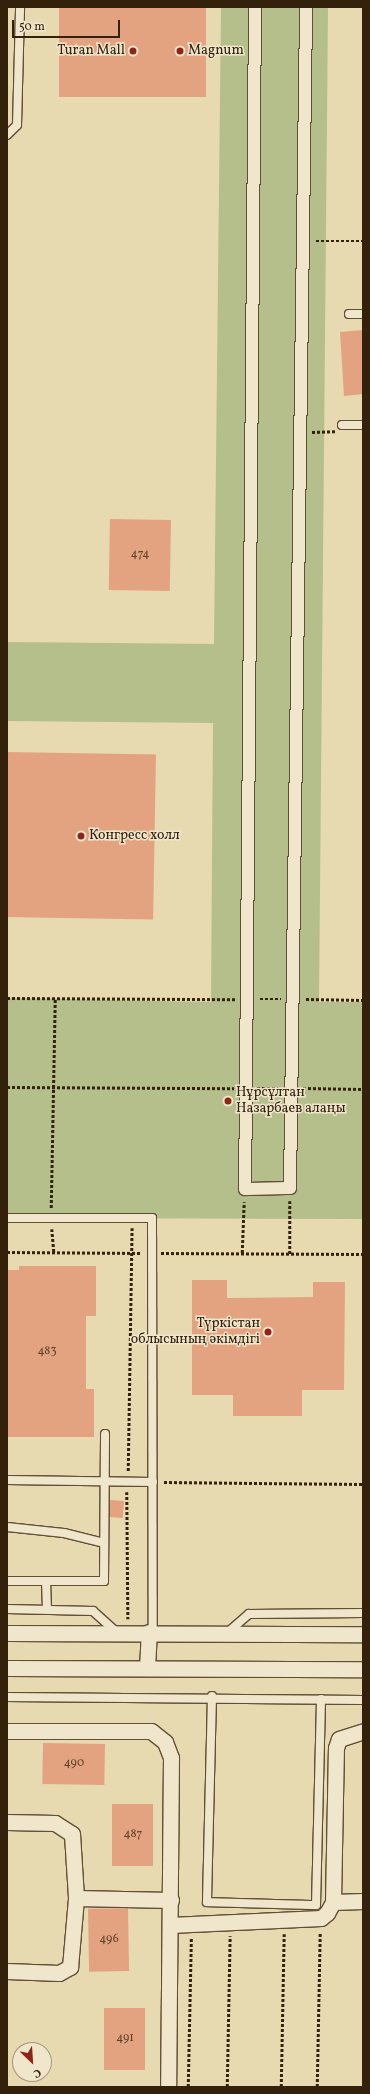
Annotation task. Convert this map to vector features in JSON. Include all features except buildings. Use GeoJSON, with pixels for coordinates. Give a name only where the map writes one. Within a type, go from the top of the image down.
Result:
{"type":"FeatureCollection","features":[{"type":"Feature","properties":{"kind":"street"},"geometry":{"type":"LineString","coordinates":[[255,7],[245,1189],[290,1188],[306,7]]}},
{"type":"Feature","properties":{"kind":"street"},"geometry":{"type":"LineString","coordinates":[[147,1668],[151,1632]]}},
{"type":"Feature","properties":{"kind":"street"},"geometry":{"type":"LineString","coordinates":[[7,1633],[151,1632],[363,1634]]}},
{"type":"Feature","properties":{"kind":"street"},"geometry":{"type":"LineString","coordinates":[[7,1668],[363,1669]]}},
{"type":"Feature","properties":{"kind":"street"},"geometry":{"type":"LineString","coordinates":[[7,1731],[151,1731],[165,1742],[171,1758],[171,1900],[168,2087]]}},
{"type":"Feature","properties":{"kind":"street"},"geometry":{"type":"LineString","coordinates":[[170,1925],[321,1918],[333,1902],[336,1748],[339,1739],[363,1731]]}},
{"type":"Feature","properties":{"kind":"street"},"geometry":{"type":"LineString","coordinates":[[7,1822],[55,1823],[72,1834],[76,1898],[70,1967],[60,1973],[7,1970]]}},
{"type":"Feature","properties":{"kind":"street"},"geometry":{"type":"LineString","coordinates":[[76,1898],[171,1900]]}},
{"type":"Feature","properties":{"kind":"street"},"geometry":{"type":"LineString","coordinates":[[333,1902],[363,1901]]}},
{"type":"Feature","properties":{"kind":"lane"},"geometry":{"type":"LineString","coordinates":[[7,135],[17,125],[20,7]]}},
{"type":"Feature","properties":{"kind":"lane"},"geometry":{"type":"LineString","coordinates":[[349,314],[363,314]]}},
{"type":"Feature","properties":{"kind":"lane"},"geometry":{"type":"LineString","coordinates":[[342,425],[363,425]]}},
{"type":"Feature","properties":{"kind":"lane"},"geometry":{"type":"LineString","coordinates":[[7,1218],[152,1218],[153,1482],[151,1632]]}},
{"type":"Feature","properties":{"kind":"lane"},"geometry":{"type":"LineString","coordinates":[[7,1581],[104,1581],[105,1434]]}},
{"type":"Feature","properties":{"kind":"lane"},"geometry":{"type":"LineString","coordinates":[[7,1480],[153,1482]]}},
{"type":"Feature","properties":{"kind":"lane"},"geometry":{"type":"LineString","coordinates":[[7,1527],[57,1532],[104,1543]]}},
{"type":"Feature","properties":{"kind":"lane"},"geometry":{"type":"LineString","coordinates":[[46,1581],[47,1610]]}},
{"type":"Feature","properties":{"kind":"lane"},"geometry":{"type":"LineString","coordinates":[[7,1609],[93,1611],[123,1632]]}},
{"type":"Feature","properties":{"kind":"lane"},"geometry":{"type":"LineString","coordinates":[[226,1633],[249,1614],[363,1613]]}},
{"type":"Feature","properties":{"kind":"lane"},"geometry":{"type":"LineString","coordinates":[[7,1697],[212,1696],[363,1700]]}},
{"type":"Feature","properties":{"kind":"lane"},"geometry":{"type":"LineString","coordinates":[[212,1696],[207,1902],[316,1905],[321,1699]]}},
{"type":"Feature","properties":{"kind":"path"},"geometry":{"type":"LineString","coordinates":[[303,240],[363,241]]}},
{"type":"Feature","properties":{"kind":"path"},"geometry":{"type":"LineString","coordinates":[[7,998],[363,1000]]}},
{"type":"Feature","properties":{"kind":"path"},"geometry":{"type":"LineString","coordinates":[[54,1252],[50,1219],[55,998]]}},
{"type":"Feature","properties":{"kind":"path"},"geometry":{"type":"LineString","coordinates":[[7,1087],[363,1089]]}},
{"type":"Feature","properties":{"kind":"path"},"geometry":{"type":"LineString","coordinates":[[290,1188],[290,1254]]}},
{"type":"Feature","properties":{"kind":"path"},"geometry":{"type":"LineString","coordinates":[[242,1253],[245,1189]]}},
{"type":"Feature","properties":{"kind":"path"},"geometry":{"type":"LineString","coordinates":[[123,1632],[126,1596],[132,1218]]}},
{"type":"Feature","properties":{"kind":"path"},"geometry":{"type":"LineString","coordinates":[[7,1252],[363,1254]]}},
{"type":"Feature","properties":{"kind":"path"},"geometry":{"type":"LineString","coordinates":[[153,1482],[363,1484]]}},
{"type":"Feature","properties":{"kind":"path"},"geometry":{"type":"LineString","coordinates":[[317,2087],[321,1918]]}},
{"type":"Feature","properties":{"kind":"path"},"geometry":{"type":"LineString","coordinates":[[280,2087],[285,1920]]}},
{"type":"Feature","properties":{"kind":"path"},"geometry":{"type":"LineString","coordinates":[[227,2087],[230,1922]]}},
{"type":"Feature","properties":{"kind":"path"},"geometry":{"type":"LineString","coordinates":[[188,2087],[191,1924]]}},
{"type":"Feature","properties":{"kind":"green space"},"geometry":{"type":"Polygon","coordinates":[[[221,7],[328,7],[319,1002],[363,1002],[363,1219],[7,1218],[7,998],[211,1002],[213,723],[7,721],[7,642],[214,644],[221,7]]]}},
{"type":"Feature","properties":{"kind":"place","name":"Turan Mall"},"geometry":{"type":"Point","coordinates":[133,51]}},
{"type":"Feature","properties":{"kind":"place","name":"Magnum"},"geometry":{"type":"Point","coordinates":[180,51]}},
{"type":"Feature","properties":{"kind":"place","name":"Конгресс холл"},"geometry":{"type":"Point","coordinates":[81,836]}},
{"type":"Feature","properties":{"kind":"place","name":"Нұрсұлтан Назарбаев алаңы"},"geometry":{"type":"Point","coordinates":[228,1101]}},
{"type":"Feature","properties":{"kind":"place","name":"Түркістан облысының әкімдігі"},"geometry":{"type":"Point","coordinates":[268,1332]}}]}
